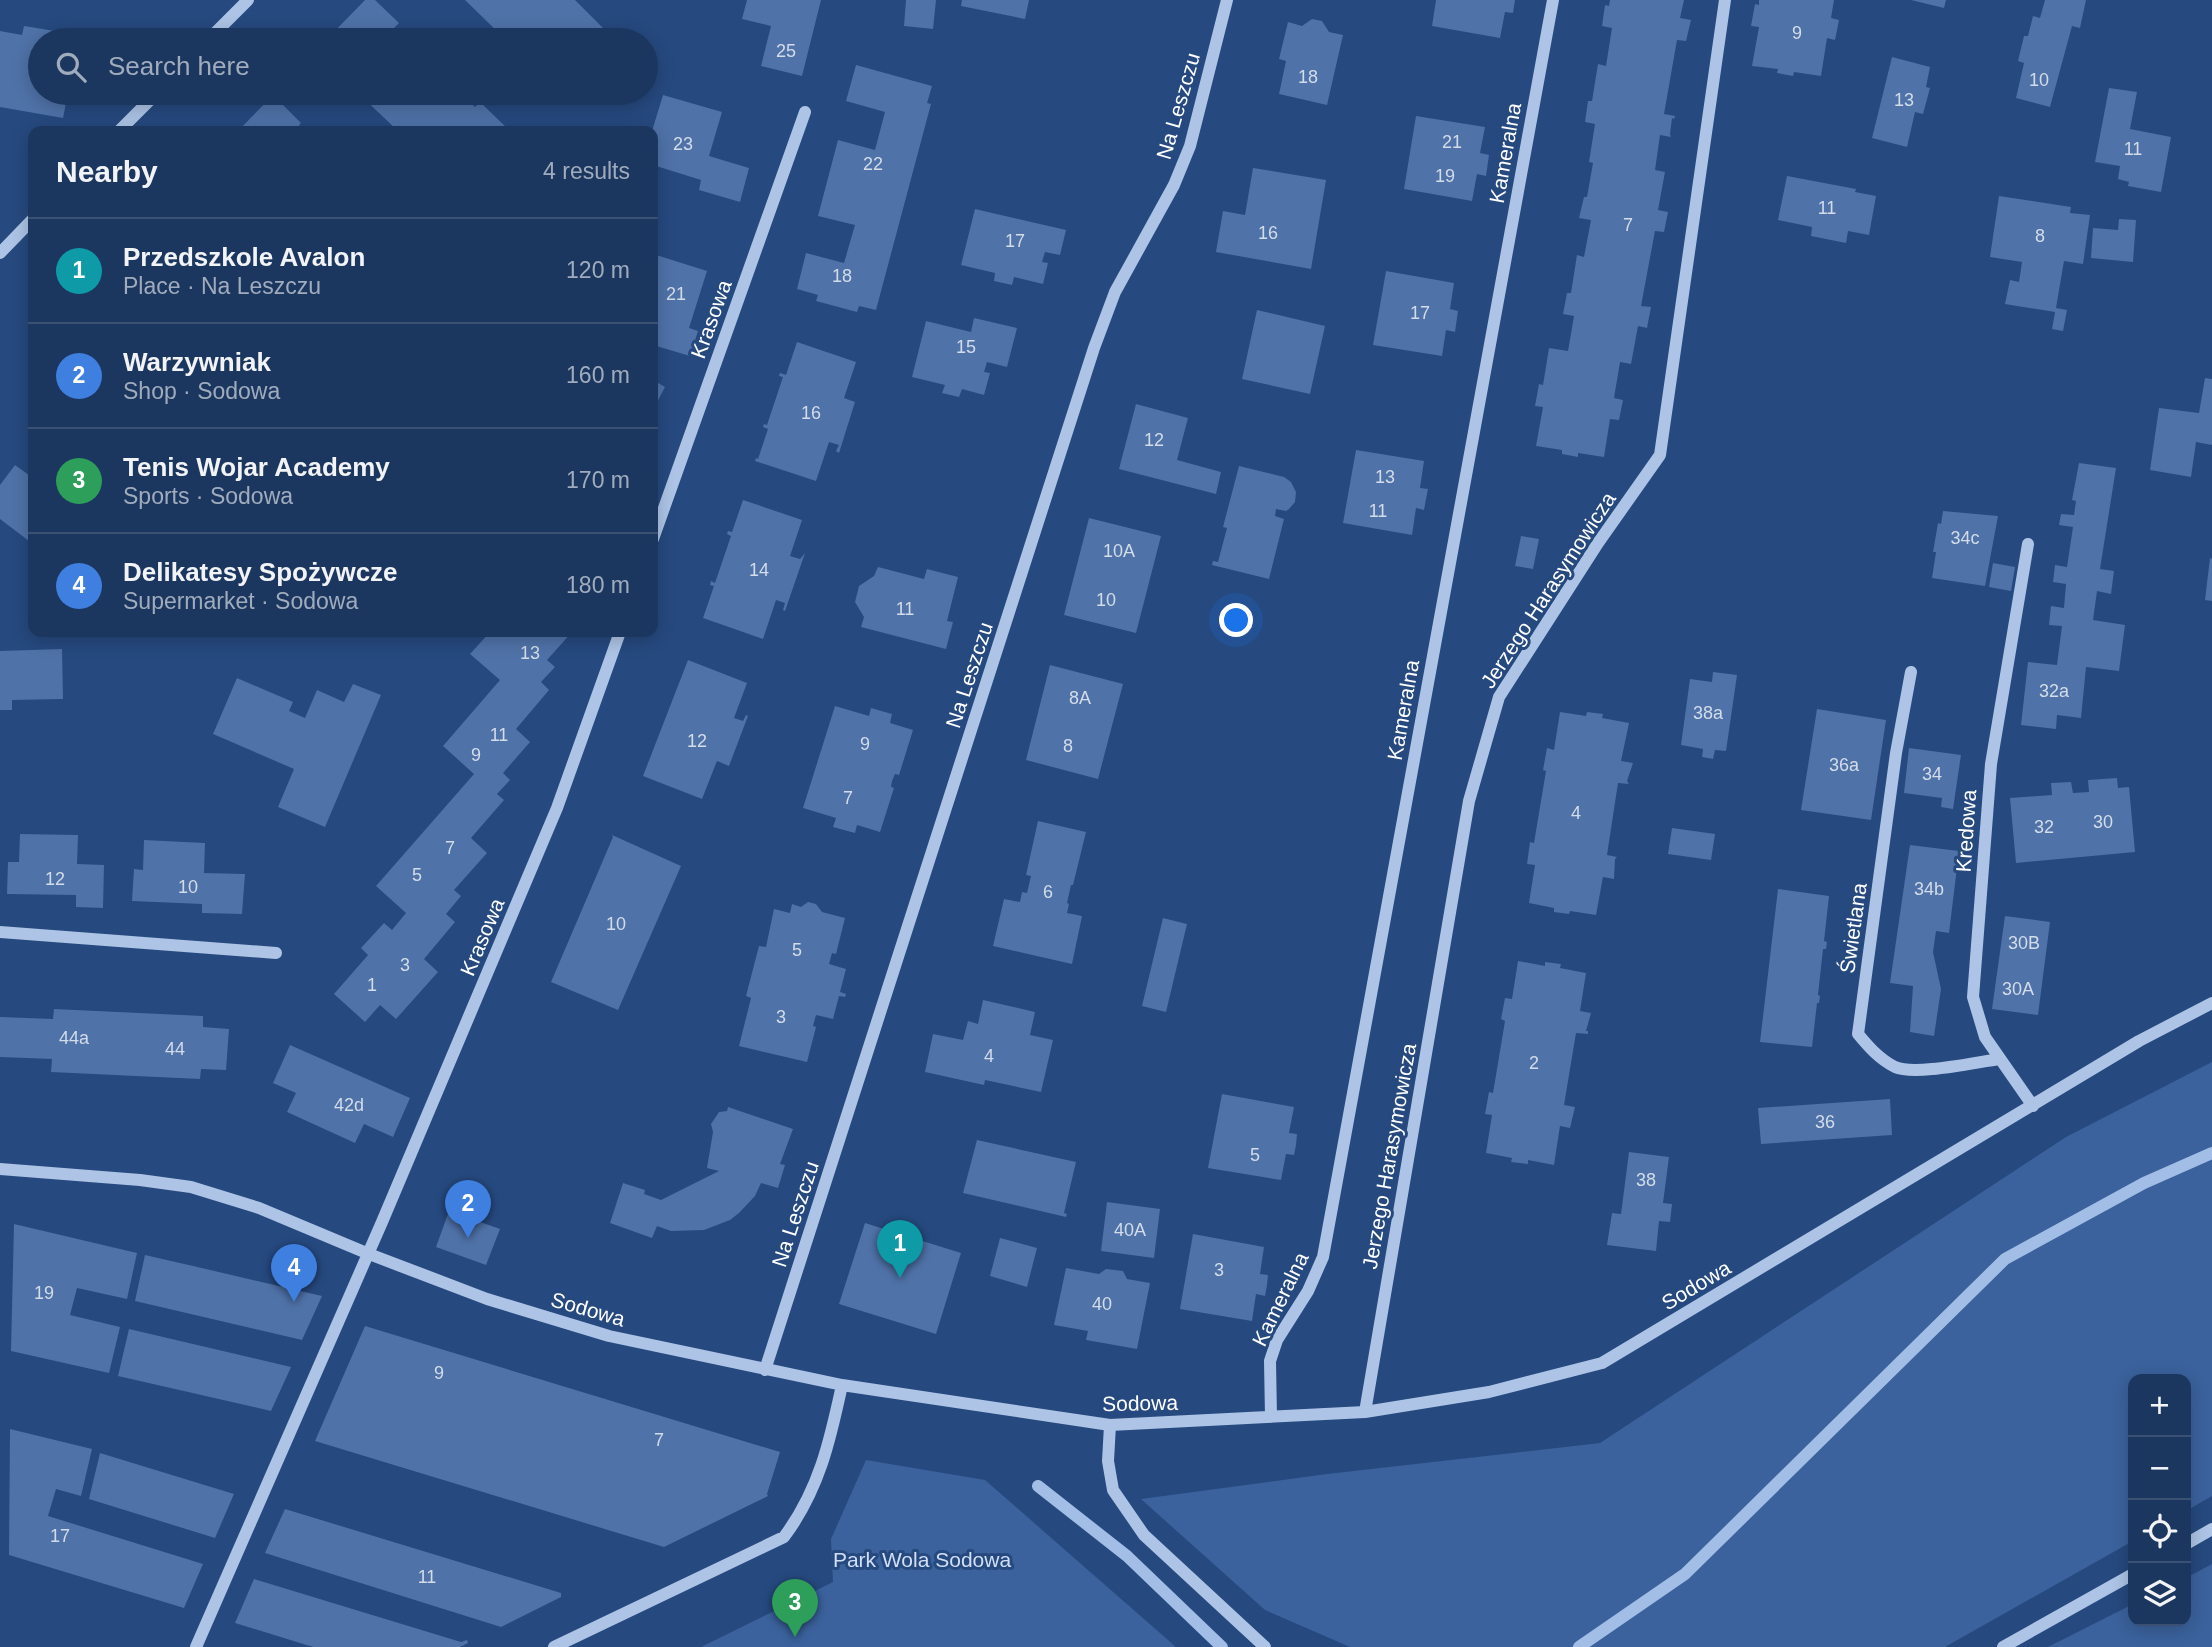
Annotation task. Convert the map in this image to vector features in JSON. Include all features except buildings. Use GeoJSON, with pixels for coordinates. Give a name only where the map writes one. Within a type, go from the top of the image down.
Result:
{"type":"FeatureCollection","features":[{"type":"Feature","properties":{"kind":"street"},"geometry":{"type":"LineString","coordinates":[[220,28],[247,0]]}},
{"type":"Feature","properties":{"kind":"street","name":"Na Leszczu"},"geometry":{"type":"LineString","coordinates":[[765,1370],[1094,348],[1115,292],[1174,185],[1190,146],[1227,0]]}},
{"type":"Feature","properties":{"kind":"street","name":"Kameralna"},"geometry":{"type":"LineString","coordinates":[[1271,1417],[1270,1361],[1277,1340],[1308,1291],[1323,1257],[1553,0]]}},
{"type":"Feature","properties":{"kind":"street","name":"Jerzego Harasymowicza"},"geometry":{"type":"LineString","coordinates":[[1365,1412],[1469,801],[1499,697],[1598,543],[1660,455],[1725,0]]}},
{"type":"Feature","properties":{"kind":"street"},"geometry":{"type":"LineString","coordinates":[[124,126],[145,105]]}},
{"type":"Feature","properties":{"kind":"street","name":"Krasowa"},"geometry":{"type":"LineString","coordinates":[[658,525],[805,112]]}},
{"type":"Feature","properties":{"kind":"street"},"geometry":{"type":"LineString","coordinates":[[0,253],[28,224]]}},
{"type":"Feature","properties":{"kind":"street","name":"Kredowa"},"geometry":{"type":"LineString","coordinates":[[2028,544],[1990,764],[1973,997],[1985,1037],[2033,1106]]}},
{"type":"Feature","properties":{"kind":"street","name":"Krasowa"},"geometry":{"type":"LineString","coordinates":[[196,1647],[369,1254],[557,808],[618,637]]}},
{"type":"Feature","properties":{"kind":"street","name":"Świetlana"},"geometry":{"type":"LineString","coordinates":[[1911,673],[1896,753],[1858,1034],[1874,1052],[1897,1068],[1921,1070],[2000,1059]]}},
{"type":"Feature","properties":{"kind":"street"},"geometry":{"type":"LineString","coordinates":[[0,932],[276,953]]}},
{"type":"Feature","properties":{"kind":"street","name":"Sodowa"},"geometry":{"type":"LineString","coordinates":[[0,1169],[140,1180],[191,1187],[259,1208],[487,1299],[597,1332],[842,1385],[1110,1425],[1365,1412],[1489,1392],[1602,1363],[2139,1041],[2212,1003]]}},
{"type":"Feature","properties":{"kind":"street"},"geometry":{"type":"LineString","coordinates":[[554,1647],[784,1537],[813,1492],[833,1427],[842,1385]]}},
{"type":"Feature","properties":{"kind":"street"},"geometry":{"type":"LineString","coordinates":[[1110,1425],[1108,1461],[1113,1490],[1144,1535],[1265,1647]]}},
{"type":"Feature","properties":{"kind":"street"},"geometry":{"type":"LineString","coordinates":[[2191,1541],[2212,1529]]}},
{"type":"Feature","properties":{"kind":"street"},"geometry":{"type":"LineString","coordinates":[[2003,1647],[2128,1577]]}},
{"type":"Feature","properties":{"kind":"green space"},"geometry":{"type":"Polygon","coordinates":[[[2212,1062],[2212,1496],[2191,1508],[2191,1374],[2128,1374],[2128,1544],[1945,1647],[1350,1647],[1265,1610],[1141,1499],[1327,1474],[1600,1443],[2066,1137],[2212,1062]]]}},
{"type":"Feature","properties":{"kind":"green space","name":"Park Wola Sodowa"},"geometry":{"type":"Polygon","coordinates":[[[866,1460],[985,1480],[1176,1647],[701,1647],[833,1582],[831,1539],[866,1460]]]}},
{"type":"Feature","properties":{"kind":"green space"},"geometry":{"type":"Polygon","coordinates":[[[2212,1564],[2212,1647],[2048,1647],[2128,1607],[2128,1626],[2191,1626],[2191,1575],[2212,1564]]]}},
{"type":"Feature","properties":{"kind":"waterway"},"geometry":{"type":"LineString","coordinates":[[1579,1647],[1685,1574],[2005,1259],[2144,1183],[2212,1153]]}},
{"type":"Feature","properties":{"kind":"waterway"},"geometry":{"type":"LineString","coordinates":[[1038,1486],[1127,1556],[1222,1647]]}},
{"type":"Feature","properties":{"kind":"place","name":"Warzywniak"},"geometry":{"type":"Point","coordinates":[468,1238]}},
{"type":"Feature","properties":{"kind":"place","name":"Przedszkole Avalon"},"geometry":{"type":"Point","coordinates":[900,1278]}},
{"type":"Feature","properties":{"kind":"place","name":"Delikatesy Spożywcze"},"geometry":{"type":"Point","coordinates":[294,1302]}},
{"type":"Feature","properties":{"kind":"place","name":"Tenis Wojar Academy"},"geometry":{"type":"Point","coordinates":[795,1637]}}]}
